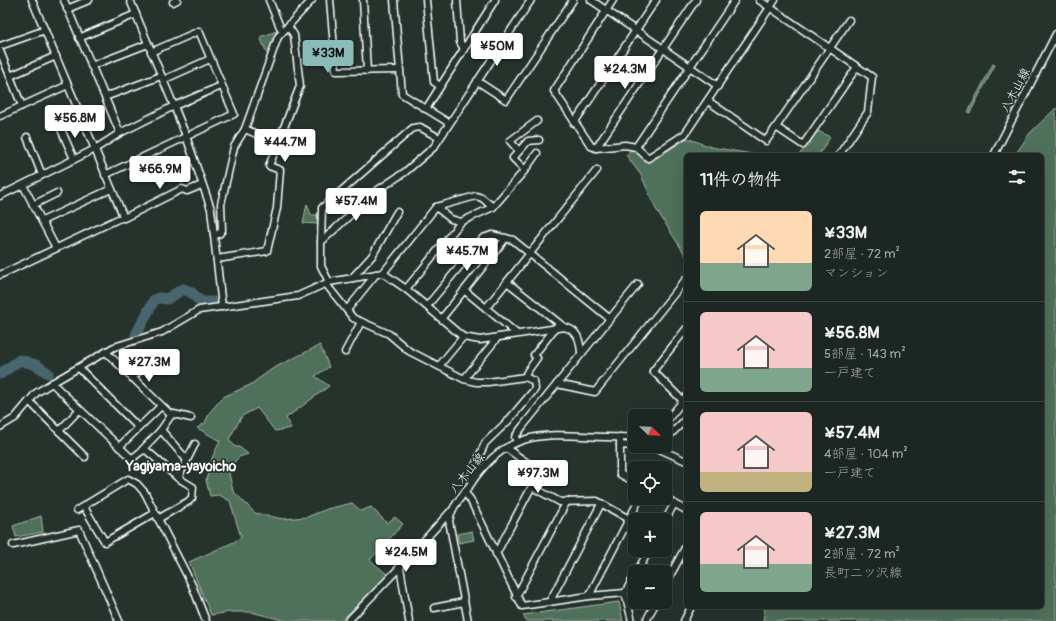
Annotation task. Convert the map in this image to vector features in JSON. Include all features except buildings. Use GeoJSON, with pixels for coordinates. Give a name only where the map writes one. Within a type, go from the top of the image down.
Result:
{"type":"FeatureCollection","features":[{"type":"Feature","properties":{"kind":"street"},"geometry":{"type":"LineString","coordinates":[[32,0],[124,218]]}},
{"type":"Feature","properties":{"kind":"street"},"geometry":{"type":"LineString","coordinates":[[64,0],[120,133]]}},
{"type":"Feature","properties":{"kind":"street"},"geometry":{"type":"LineString","coordinates":[[67,9],[89,0]]}},
{"type":"Feature","properties":{"kind":"street"},"geometry":{"type":"LineString","coordinates":[[130,0],[186,136],[211,209],[222,307]]}},
{"type":"Feature","properties":{"kind":"street"},"geometry":{"type":"LineString","coordinates":[[270,0],[283,32]]}},
{"type":"Feature","properties":{"kind":"street"},"geometry":{"type":"LineString","coordinates":[[214,235],[219,234],[222,230],[221,204],[234,147],[245,129],[278,37],[312,0]]}},
{"type":"Feature","properties":{"kind":"street"},"geometry":{"type":"LineString","coordinates":[[330,0],[336,71],[399,70]]}},
{"type":"Feature","properties":{"kind":"street"},"geometry":{"type":"LineString","coordinates":[[362,0],[367,71]]}},
{"type":"Feature","properties":{"kind":"street"},"geometry":{"type":"LineString","coordinates":[[394,0],[402,94],[449,123]]}},
{"type":"Feature","properties":{"kind":"street"},"geometry":{"type":"LineString","coordinates":[[426,0],[434,82],[440,86]]}},
{"type":"Feature","properties":{"kind":"street"},"geometry":{"type":"LineString","coordinates":[[457,0],[460,42],[464,49]]}},
{"type":"Feature","properties":{"kind":"street"},"geometry":{"type":"LineString","coordinates":[[426,108],[495,0]]}},
{"type":"Feature","properties":{"kind":"street"},"geometry":{"type":"LineString","coordinates":[[321,242],[375,192],[405,172],[434,148],[439,138],[531,0]]}},
{"type":"Feature","properties":{"kind":"street"},"geometry":{"type":"LineString","coordinates":[[477,81],[506,100],[573,0]]}},
{"type":"Feature","properties":{"kind":"street"},"geometry":{"type":"LineString","coordinates":[[591,0],[718,86]]}},
{"type":"Feature","properties":{"kind":"street"},"geometry":{"type":"LineString","coordinates":[[613,0],[554,90],[574,123],[591,146],[596,148],[625,145],[636,147],[648,158],[685,134],[775,0]]}},
{"type":"Feature","properties":{"kind":"street"},"geometry":{"type":"LineString","coordinates":[[574,123],[656,0]]}},
{"type":"Feature","properties":{"kind":"street"},"geometry":{"type":"LineString","coordinates":[[596,148],[696,0]]}},
{"type":"Feature","properties":{"kind":"street"},"geometry":{"type":"LineString","coordinates":[[636,147],[735,0]]}},
{"type":"Feature","properties":{"kind":"street"},"geometry":{"type":"LineString","coordinates":[[759,0],[872,77],[868,112],[840,153]]}},
{"type":"Feature","properties":{"kind":"street"},"geometry":{"type":"LineString","coordinates":[[79,38],[136,14]]}},
{"type":"Feature","properties":{"kind":"street"},"geometry":{"type":"LineString","coordinates":[[708,101],[766,141],[849,20]]}},
{"type":"Feature","properties":{"kind":"street"},"geometry":{"type":"LineString","coordinates":[[217,259],[267,251],[277,208],[280,170],[269,166],[300,86],[294,35],[288,26]]}},
{"type":"Feature","properties":{"kind":"street"},"geometry":{"type":"LineString","coordinates":[[0,46],[44,30]]}},
{"type":"Feature","properties":{"kind":"street"},"geometry":{"type":"LineString","coordinates":[[105,176],[234,114],[199,31],[151,52]]}},
{"type":"Feature","properties":{"kind":"street","name":"八木山線"},"geometry":{"type":"LineString","coordinates":[[995,153],[1056,34]]}},
{"type":"Feature","properties":{"kind":"street"},"geometry":{"type":"LineString","coordinates":[[91,66],[148,44]]}},
{"type":"Feature","properties":{"kind":"street"},"geometry":{"type":"LineString","coordinates":[[0,51],[22,106]]}},
{"type":"Feature","properties":{"kind":"street"},"geometry":{"type":"LineString","coordinates":[[10,76],[56,56]]}},
{"type":"Feature","properties":{"kind":"street"},"geometry":{"type":"LineString","coordinates":[[105,98],[210,59]]}},
{"type":"Feature","properties":{"kind":"street"},"geometry":{"type":"LineString","coordinates":[[776,127],[803,145],[857,67]]}},
{"type":"Feature","properties":{"kind":"street"},"geometry":{"type":"LineString","coordinates":[[0,116],[68,86]]}},
{"type":"Feature","properties":{"kind":"street"},"geometry":{"type":"LineString","coordinates":[[0,196],[95,149],[120,133],[174,106],[221,86]]}},
{"type":"Feature","properties":{"kind":"street"},"geometry":{"type":"LineString","coordinates":[[519,151],[510,141],[537,121]]}},
{"type":"Feature","properties":{"kind":"street"},"geometry":{"type":"LineString","coordinates":[[60,127],[74,159]]}},
{"type":"Feature","properties":{"kind":"street"},"geometry":{"type":"LineString","coordinates":[[439,138],[420,127],[413,128],[322,208],[321,266],[328,283],[353,318],[389,334],[409,351],[464,379],[476,382],[488,382],[525,377],[534,381],[535,389],[508,421],[485,443],[472,473],[472,482]]}},
{"type":"Feature","properties":{"kind":"street"},"geometry":{"type":"LineString","coordinates":[[245,129],[277,143]]}},
{"type":"Feature","properties":{"kind":"street"},"geometry":{"type":"LineString","coordinates":[[26,137],[42,175]]}},
{"type":"Feature","properties":{"kind":"street"},"geometry":{"type":"LineString","coordinates":[[525,170],[513,158],[528,141],[540,140]]}},
{"type":"Feature","properties":{"kind":"street"},"geometry":{"type":"LineString","coordinates":[[406,290],[462,222],[493,207],[525,170],[537,153]]}},
{"type":"Feature","properties":{"kind":"street"},"geometry":{"type":"LineString","coordinates":[[486,308],[597,170]]}},
{"type":"Feature","properties":{"kind":"street"},"geometry":{"type":"LineString","coordinates":[[0,275],[124,218],[182,189],[187,191],[202,184]]}},
{"type":"Feature","properties":{"kind":"street"},"geometry":{"type":"LineString","coordinates":[[23,185],[56,248]]}},
{"type":"Feature","properties":{"kind":"street"},"geometry":{"type":"LineString","coordinates":[[42,221],[111,189]]}},
{"type":"Feature","properties":{"kind":"street"},"geometry":{"type":"LineString","coordinates":[[33,205],[57,193]]}},
{"type":"Feature","properties":{"kind":"street"},"geometry":{"type":"LineString","coordinates":[[0,426],[16,418],[36,393],[52,382],[114,348],[162,332],[199,310],[251,301],[298,296],[328,283],[383,273],[436,207],[476,196],[482,198],[493,207]]}},
{"type":"Feature","properties":{"kind":"street"},"geometry":{"type":"LineString","coordinates":[[436,207],[451,219],[462,222]]}},
{"type":"Feature","properties":{"kind":"street"},"geometry":{"type":"LineString","coordinates":[[352,278],[372,256],[397,212]]}},
{"type":"Feature","properties":{"kind":"street"},"geometry":{"type":"LineString","coordinates":[[427,306],[483,238],[492,235],[513,240],[609,318]]}},
{"type":"Feature","properties":{"kind":"street"},"geometry":{"type":"LineString","coordinates":[[442,318],[506,238]]}},
{"type":"Feature","properties":{"kind":"street"},"geometry":{"type":"LineString","coordinates":[[383,273],[427,306],[463,336],[480,340],[516,333],[564,327],[571,328],[580,340],[581,353]]}},
{"type":"Feature","properties":{"kind":"street"},"geometry":{"type":"LineString","coordinates":[[347,310],[376,274]]}},
{"type":"Feature","properties":{"kind":"street"},"geometry":{"type":"LineString","coordinates":[[557,384],[595,392],[684,281]]}},
{"type":"Feature","properties":{"kind":"street"},"geometry":{"type":"LineString","coordinates":[[507,282],[564,327]]}},
{"type":"Feature","properties":{"kind":"street"},"geometry":{"type":"LineString","coordinates":[[517,442],[515,437],[609,318],[638,284]]}},
{"type":"Feature","properties":{"kind":"street"},"geometry":{"type":"LineString","coordinates":[[464,290],[516,333]]}},
{"type":"Feature","properties":{"kind":"street"},"geometry":{"type":"LineString","coordinates":[[345,352],[361,322]]}},
{"type":"Feature","properties":{"kind":"street"},"geometry":{"type":"LineString","coordinates":[[525,377],[537,358],[534,355],[556,328]]}},
{"type":"Feature","properties":{"kind":"street"},"geometry":{"type":"LineString","coordinates":[[684,332],[653,371],[684,398]]}},
{"type":"Feature","properties":{"kind":"street"},"geometry":{"type":"LineString","coordinates":[[439,366],[463,336]]}},
{"type":"Feature","properties":{"kind":"street"},"geometry":{"type":"LineString","coordinates":[[464,379],[498,337]]}},
{"type":"Feature","properties":{"kind":"street"},"geometry":{"type":"LineString","coordinates":[[106,352],[160,406],[172,414],[191,418]]}},
{"type":"Feature","properties":{"kind":"street"},"geometry":{"type":"LineString","coordinates":[[132,378],[145,365]]}},
{"type":"Feature","properties":{"kind":"street"},"geometry":{"type":"LineString","coordinates":[[79,368],[138,427]]}},
{"type":"Feature","properties":{"kind":"street"},"geometry":{"type":"LineString","coordinates":[[52,382],[131,458],[142,450],[161,430],[172,414]]}},
{"type":"Feature","properties":{"kind":"street"},"geometry":{"type":"LineString","coordinates":[[672,415],[684,400]]}},
{"type":"Feature","properties":{"kind":"street"},"geometry":{"type":"LineString","coordinates":[[29,401],[85,457]]}},
{"type":"Feature","properties":{"kind":"street"},"geometry":{"type":"LineString","coordinates":[[119,447],[160,406]]}},
{"type":"Feature","properties":{"kind":"street"},"geometry":{"type":"LineString","coordinates":[[59,431],[80,410]]}},
{"type":"Feature","properties":{"kind":"street"},"geometry":{"type":"LineString","coordinates":[[672,433],[684,421]]}},
{"type":"Feature","properties":{"kind":"street"},"geometry":{"type":"LineString","coordinates":[[161,430],[187,460]]}},
{"type":"Feature","properties":{"kind":"street","name":"八木山線"},"geometry":{"type":"LineString","coordinates":[[468,621],[449,527],[450,512],[492,458],[517,442],[538,435],[628,437]]}},
{"type":"Feature","properties":{"kind":"street"},"geometry":{"type":"LineString","coordinates":[[620,437],[620,474],[628,478]]}},
{"type":"Feature","properties":{"kind":"street"},"geometry":{"type":"LineString","coordinates":[[178,478],[196,444]]}},
{"type":"Feature","properties":{"kind":"street"},"geometry":{"type":"LineString","coordinates":[[620,445],[628,445]]}},
{"type":"Feature","properties":{"kind":"street"},"geometry":{"type":"LineString","coordinates":[[496,554],[538,475],[536,469],[506,448]]}},
{"type":"Feature","properties":{"kind":"street"},"geometry":{"type":"LineString","coordinates":[[142,450],[146,450],[178,478],[193,487],[192,498],[158,519]]}},
{"type":"Feature","properties":{"kind":"street"},"geometry":{"type":"LineString","coordinates":[[670,453],[684,460]]}},
{"type":"Feature","properties":{"kind":"street"},"geometry":{"type":"LineString","coordinates":[[77,510],[128,479],[136,484],[145,492],[192,585],[206,621]]}},
{"type":"Feature","properties":{"kind":"street"},"geometry":{"type":"LineString","coordinates":[[532,487],[560,502],[597,501],[628,518]]}},
{"type":"Feature","properties":{"kind":"street"},"geometry":{"type":"LineString","coordinates":[[465,493],[486,531],[516,597],[524,607],[550,601],[625,593]]}},
{"type":"Feature","properties":{"kind":"street"},"geometry":{"type":"LineString","coordinates":[[516,597],[567,501]]}},
{"type":"Feature","properties":{"kind":"street"},"geometry":{"type":"LineString","coordinates":[[550,601],[601,504]]}},
{"type":"Feature","properties":{"kind":"street"},"geometry":{"type":"LineString","coordinates":[[669,513],[674,504],[684,509]]}},
{"type":"Feature","properties":{"kind":"street"},"geometry":{"type":"LineString","coordinates":[[84,507],[105,542],[155,513]]}},
{"type":"Feature","properties":{"kind":"street"},"geometry":{"type":"LineString","coordinates":[[348,621],[450,512]]}},
{"type":"Feature","properties":{"kind":"street"},"geometry":{"type":"LineString","coordinates":[[589,596],[628,521]]}},
{"type":"Feature","properties":{"kind":"street"},"geometry":{"type":"LineString","coordinates":[[13,545],[79,530],[119,621]]}},
{"type":"Feature","properties":{"kind":"street"},"geometry":{"type":"LineString","coordinates":[[672,572],[684,550]]}},
{"type":"Feature","properties":{"kind":"street"},"geometry":{"type":"LineString","coordinates":[[400,567],[409,621]]}},
{"type":"Feature","properties":{"kind":"street"},"geometry":{"type":"LineString","coordinates":[[628,588],[625,593],[632,621]]}},
{"type":"Feature","properties":{"kind":"street"},"geometry":{"type":"LineString","coordinates":[[434,608],[464,602]]}},
{"type":"Feature","properties":{"kind":"street"},"geometry":{"type":"LineString","coordinates":[[646,621],[652,609]]}},
{"type":"Feature","properties":{"kind":"street"},"geometry":{"type":"LineString","coordinates":[[684,621],[690,609]]}},
{"type":"Feature","properties":{"kind":"green space"},"geometry":{"type":"Polygon","coordinates":[[[277,31],[268,56],[260,37],[277,31]]]}},
{"type":"Feature","properties":{"kind":"green space"},"geometry":{"type":"Polygon","coordinates":[[[993,64],[995,65],[970,113],[968,112],[993,64]]]}},
{"type":"Feature","properties":{"kind":"green space"},"geometry":{"type":"Polygon","coordinates":[[[1056,108],[1056,621],[763,621],[765,609],[1044,609],[1044,153],[1016,153],[1030,133],[1056,108]]]}},
{"type":"Feature","properties":{"kind":"green space"},"geometry":{"type":"Polygon","coordinates":[[[818,131],[830,137],[820,153],[801,153],[818,131]]]}},
{"type":"Feature","properties":{"kind":"green space"},"geometry":{"type":"Polygon","coordinates":[[[687,138],[711,147],[746,153],[684,153],[684,253],[656,209],[641,175],[626,155],[632,149],[649,163],[687,138]]]}},
{"type":"Feature","properties":{"kind":"green space"},"geometry":{"type":"Polygon","coordinates":[[[307,204],[311,215],[318,215],[317,224],[303,223],[307,204]]]}},
{"type":"Feature","properties":{"kind":"green space"},"geometry":{"type":"Polygon","coordinates":[[[320,345],[329,367],[315,376],[329,386],[286,418],[291,428],[275,431],[257,408],[242,416],[229,439],[235,447],[239,447],[248,454],[239,457],[228,469],[233,491],[255,513],[283,519],[307,517],[327,509],[352,503],[361,511],[371,507],[387,523],[395,517],[403,524],[370,560],[388,575],[341,621],[287,621],[251,612],[230,612],[211,615],[189,562],[234,542],[241,537],[230,501],[219,495],[210,496],[206,480],[212,458],[220,441],[197,428],[205,423],[210,412],[223,397],[250,385],[272,369],[320,345]]]}},
{"type":"Feature","properties":{"kind":"green space"},"geometry":{"type":"Polygon","coordinates":[[[41,516],[43,532],[16,537],[13,526],[41,516]]]}},
{"type":"Feature","properties":{"kind":"green space"},"geometry":{"type":"Polygon","coordinates":[[[472,531],[474,540],[459,543],[457,534],[472,531]]]}},
{"type":"Feature","properties":{"kind":"green space"},"geometry":{"type":"Polygon","coordinates":[[[619,602],[623,621],[526,621],[523,615],[619,602]]]}},
{"type":"Feature","properties":{"kind":"waterway"},"geometry":{"type":"LineString","coordinates":[[136,335],[154,300],[159,298],[167,299],[183,289],[191,292],[201,302],[215,302]]}},
{"type":"Feature","properties":{"kind":"waterway"},"geometry":{"type":"LineString","coordinates":[[0,374],[20,360],[36,365],[48,373]]}},
{"type":"Feature","properties":{"kind":"district","name":"Yagiyama-yayoicho"},"geometry":{"type":"Point","coordinates":[181,466]}}]}
